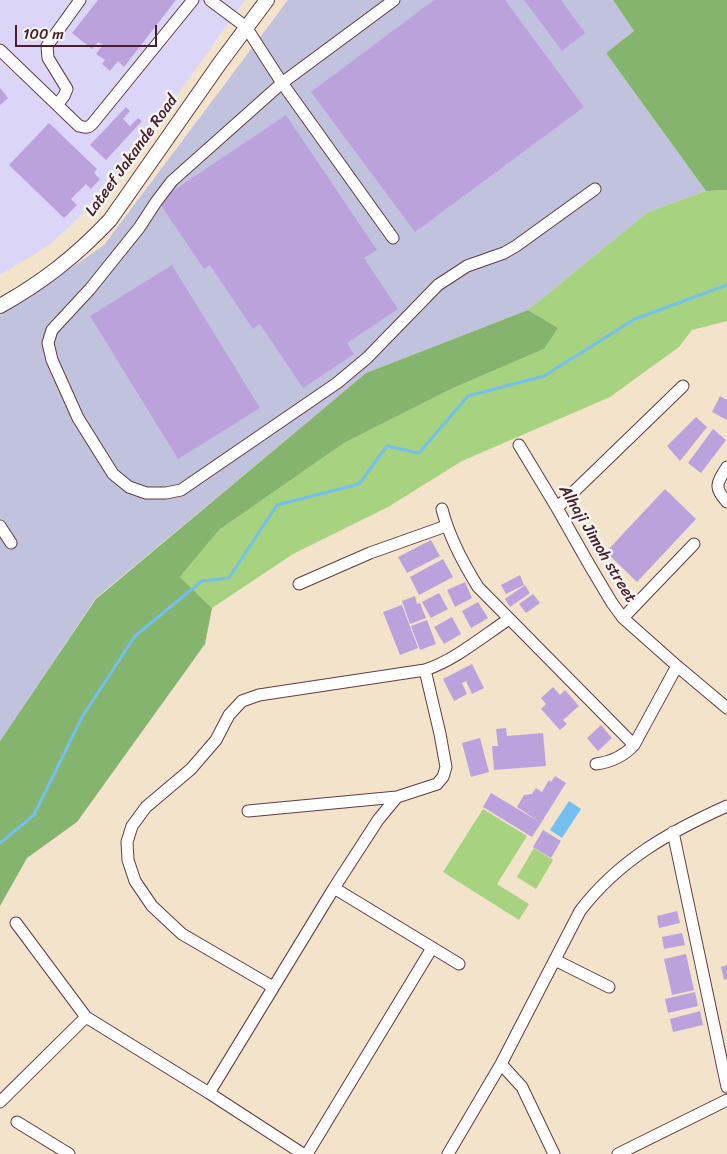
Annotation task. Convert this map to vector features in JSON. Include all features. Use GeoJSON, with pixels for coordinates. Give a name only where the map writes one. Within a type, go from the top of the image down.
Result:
{"type":"FeatureCollection","features":[{"type":"Feature","properties":{"kind":"main road","name":"Lateef Jakande Road"},"geometry":{"type":"LineString","coordinates":[[0,306],[22,294],[59,268],[89,242],[110,220],[266,0]]}},
{"type":"Feature","properties":{"kind":"street"},"geometry":{"type":"LineString","coordinates":[[57,105],[67,89],[48,58],[47,46],[80,0]]}},
{"type":"Feature","properties":{"kind":"street"},"geometry":{"type":"LineString","coordinates":[[0,50],[79,126],[85,128],[90,126],[193,0]]}},
{"type":"Feature","properties":{"kind":"street"},"geometry":{"type":"LineString","coordinates":[[210,0],[246,27],[282,83],[393,238]]}},
{"type":"Feature","properties":{"kind":"street"},"geometry":{"type":"LineString","coordinates":[[394,0],[282,83],[172,181],[133,236],[90,289],[52,330],[48,343],[52,360],[78,418],[113,474],[129,487],[146,492],[166,493],[181,490],[337,383],[367,358],[438,285],[467,266],[504,253],[516,246],[595,189]]}},
{"type":"Feature","properties":{"kind":"street"},"geometry":{"type":"LineString","coordinates":[[557,508],[683,386]]}},
{"type":"Feature","properties":{"kind":"street","name":"Alhaji Jimoh street"},"geometry":{"type":"LineString","coordinates":[[519,445],[612,603],[623,618],[727,708]]}},
{"type":"Feature","properties":{"kind":"street"},"geometry":{"type":"LineString","coordinates":[[727,468],[717,488],[727,502]]}},
{"type":"Feature","properties":{"kind":"street"},"geometry":{"type":"LineString","coordinates":[[442,509],[446,526],[466,568],[478,587],[634,745]]}},
{"type":"Feature","properties":{"kind":"street"},"geometry":{"type":"LineString","coordinates":[[0,526],[11,543]]}},
{"type":"Feature","properties":{"kind":"street"},"geometry":{"type":"LineString","coordinates":[[299,584],[370,553],[446,526]]}},
{"type":"Feature","properties":{"kind":"street"},"geometry":{"type":"LineString","coordinates":[[623,618],[694,544]]}},
{"type":"Feature","properties":{"kind":"street"},"geometry":{"type":"LineString","coordinates":[[273,987],[182,934],[152,906],[135,880],[128,860],[127,842],[132,826],[146,807],[191,769],[216,740],[229,716],[242,701],[259,695],[425,670],[438,666],[509,619]]}},
{"type":"Feature","properties":{"kind":"street"},"geometry":{"type":"LineString","coordinates":[[596,764],[616,759],[628,752],[634,745],[677,666]]}},
{"type":"Feature","properties":{"kind":"street"},"geometry":{"type":"LineString","coordinates":[[248,811],[397,797],[437,784],[443,777],[446,767],[425,670]]}},
{"type":"Feature","properties":{"kind":"street"},"geometry":{"type":"LineString","coordinates":[[209,1093],[334,888],[378,820],[397,797]]}},
{"type":"Feature","properties":{"kind":"street"},"geometry":{"type":"LineString","coordinates":[[448,1154],[501,1064],[580,911],[609,878],[634,858],[673,832],[727,806]]}},
{"type":"Feature","properties":{"kind":"street"},"geometry":{"type":"LineString","coordinates":[[673,832],[727,1087]]}},
{"type":"Feature","properties":{"kind":"street"},"geometry":{"type":"LineString","coordinates":[[334,888],[459,964]]}},
{"type":"Feature","properties":{"kind":"street"},"geometry":{"type":"LineString","coordinates":[[16,923],[86,1017],[305,1154],[432,948]]}},
{"type":"Feature","properties":{"kind":"street"},"geometry":{"type":"LineString","coordinates":[[554,960],[609,987]]}},
{"type":"Feature","properties":{"kind":"street"},"geometry":{"type":"LineString","coordinates":[[0,1102],[86,1017]]}},
{"type":"Feature","properties":{"kind":"street"},"geometry":{"type":"LineString","coordinates":[[501,1064],[522,1087],[554,1154]]}},
{"type":"Feature","properties":{"kind":"street"},"geometry":{"type":"LineString","coordinates":[[618,1154],[727,1100]]}},
{"type":"Feature","properties":{"kind":"street"},"geometry":{"type":"LineString","coordinates":[[17,1122],[69,1154]]}},
{"type":"Feature","properties":{"kind":"shaded area"},"geometry":{"type":"Polygon","coordinates":[[[0,0],[245,0],[173,101],[96,201],[51,244],[0,275],[0,0]]]}},
{"type":"Feature","properties":{"kind":"shaded area"},"geometry":{"type":"Polygon","coordinates":[[[288,0],[613,0],[634,31],[606,53],[706,191],[648,212],[528,310],[366,373],[96,598],[0,741],[0,315],[31,296],[104,245],[288,0]]]}},
{"type":"Feature","properties":{"kind":"green space"},"geometry":{"type":"Polygon","coordinates":[[[613,0],[727,0],[727,190],[706,191],[606,53],[634,31],[613,0]]]}},
{"type":"Feature","properties":{"kind":"green space"},"geometry":{"type":"Polygon","coordinates":[[[727,190],[727,321],[692,330],[679,347],[610,397],[462,461],[388,507],[293,554],[212,608],[180,577],[219,530],[344,443],[451,389],[544,349],[558,328],[528,310],[648,212],[706,191],[727,190]]]}},
{"type":"Feature","properties":{"kind":"green space"},"geometry":{"type":"Polygon","coordinates":[[[528,310],[558,328],[544,349],[451,389],[344,443],[219,530],[180,577],[212,608],[205,644],[77,822],[27,858],[0,906],[0,741],[96,599],[366,373],[528,310]]]}},
{"type":"Feature","properties":{"kind":"green space"},"geometry":{"type":"Polygon","coordinates":[[[483,809],[527,836],[497,884],[529,904],[519,920],[443,872],[483,809]]]}},
{"type":"Feature","properties":{"kind":"green space"},"geometry":{"type":"Polygon","coordinates":[[[534,848],[553,860],[536,889],[517,877],[534,848]]]}},
{"type":"Feature","properties":{"kind":"water"},"geometry":{"type":"Polygon","coordinates":[[[569,801],[581,809],[562,838],[550,830],[569,801]]]}},
{"type":"Feature","properties":{"kind":"building"},"geometry":{"type":"Polygon","coordinates":[[[98,0],[176,0],[124,67],[118,61],[110,71],[102,64],[105,60],[96,54],[103,45],[98,42],[92,49],[72,33],[98,0]]]}},
{"type":"Feature","properties":{"kind":"building"},"geometry":{"type":"Polygon","coordinates":[[[434,0],[505,0],[584,107],[415,232],[311,92],[434,0]]]}},
{"type":"Feature","properties":{"kind":"building"},"geometry":{"type":"Polygon","coordinates":[[[524,0],[561,0],[585,33],[562,51],[524,0]]]}},
{"type":"Feature","properties":{"kind":"building"},"geometry":{"type":"Polygon","coordinates":[[[0,88],[8,98],[0,105],[0,88]]]}},
{"type":"Feature","properties":{"kind":"building"},"geometry":{"type":"Polygon","coordinates":[[[126,107],[130,111],[123,119],[130,126],[138,118],[142,121],[106,160],[90,145],[126,107]]]}},
{"type":"Feature","properties":{"kind":"building"},"geometry":{"type":"Polygon","coordinates":[[[286,115],[377,250],[364,258],[398,309],[347,343],[354,354],[303,388],[260,324],[253,329],[210,265],[204,269],[158,201],[286,115]]]}},
{"type":"Feature","properties":{"kind":"building"},"geometry":{"type":"Polygon","coordinates":[[[49,123],[97,169],[94,173],[100,179],[91,189],[86,184],[71,199],[77,205],[64,218],[9,165],[49,123]]]}},
{"type":"Feature","properties":{"kind":"building"},"geometry":{"type":"Polygon","coordinates":[[[172,265],[260,408],[178,459],[90,316],[172,265]]]}},
{"type":"Feature","properties":{"kind":"building"},"geometry":{"type":"Polygon","coordinates":[[[720,396],[727,400],[727,420],[712,412],[720,396]]]}},
{"type":"Feature","properties":{"kind":"building"},"geometry":{"type":"Polygon","coordinates":[[[696,417],[707,427],[680,461],[667,446],[696,417]]]}},
{"type":"Feature","properties":{"kind":"building"},"geometry":{"type":"Polygon","coordinates":[[[713,429],[726,440],[701,473],[688,463],[713,429]]]}},
{"type":"Feature","properties":{"kind":"building"},"geometry":{"type":"Polygon","coordinates":[[[665,489],[696,519],[637,582],[606,552],[665,489]]]}},
{"type":"Feature","properties":{"kind":"building"},"geometry":{"type":"Polygon","coordinates":[[[431,540],[440,556],[407,573],[398,557],[431,540]]]}},
{"type":"Feature","properties":{"kind":"building"},"geometry":{"type":"Polygon","coordinates":[[[443,559],[453,577],[419,595],[410,577],[443,559]]]}},
{"type":"Feature","properties":{"kind":"building"},"geometry":{"type":"Polygon","coordinates":[[[520,575],[524,585],[506,594],[501,585],[520,575]]]}},
{"type":"Feature","properties":{"kind":"building"},"geometry":{"type":"Polygon","coordinates":[[[465,582],[472,598],[455,607],[447,590],[465,582]]]}},
{"type":"Feature","properties":{"kind":"building"},"geometry":{"type":"Polygon","coordinates":[[[525,585],[530,593],[510,607],[505,599],[525,585]]]}},
{"type":"Feature","properties":{"kind":"building"},"geometry":{"type":"Polygon","coordinates":[[[439,593],[448,609],[431,618],[422,602],[439,593]]]}},
{"type":"Feature","properties":{"kind":"building"},"geometry":{"type":"Polygon","coordinates":[[[533,594],[540,603],[526,613],[519,604],[533,594]]]}},
{"type":"Feature","properties":{"kind":"building"},"geometry":{"type":"Polygon","coordinates":[[[415,596],[417,604],[420,603],[426,618],[410,624],[402,601],[415,596]]]}},
{"type":"Feature","properties":{"kind":"building"},"geometry":{"type":"Polygon","coordinates":[[[478,602],[488,618],[471,628],[462,611],[478,602]]]}},
{"type":"Feature","properties":{"kind":"building"},"geometry":{"type":"Polygon","coordinates":[[[402,605],[418,648],[400,655],[383,612],[402,605]]]}},
{"type":"Feature","properties":{"kind":"building"},"geometry":{"type":"Polygon","coordinates":[[[452,617],[461,634],[444,644],[434,627],[452,617]]]}},
{"type":"Feature","properties":{"kind":"building"},"geometry":{"type":"Polygon","coordinates":[[[427,620],[436,644],[420,650],[411,626],[427,620]]]}},
{"type":"Feature","properties":{"kind":"building"},"geometry":{"type":"Polygon","coordinates":[[[472,664],[484,688],[472,694],[466,681],[462,683],[467,694],[454,701],[443,679],[472,664]]]}},
{"type":"Feature","properties":{"kind":"building"},"geometry":{"type":"Polygon","coordinates":[[[553,687],[560,695],[565,690],[579,706],[563,720],[567,724],[560,730],[541,709],[546,704],[541,698],[553,687]]]}},
{"type":"Feature","properties":{"kind":"building"},"geometry":{"type":"Polygon","coordinates":[[[601,725],[612,738],[598,751],[587,738],[601,725]]]}},
{"type":"Feature","properties":{"kind":"building"},"geometry":{"type":"Polygon","coordinates":[[[506,728],[507,736],[543,733],[546,766],[494,770],[492,746],[498,746],[496,729],[506,728]]]}},
{"type":"Feature","properties":{"kind":"building"},"geometry":{"type":"Polygon","coordinates":[[[480,738],[489,772],[471,777],[462,743],[480,738]]]}},
{"type":"Feature","properties":{"kind":"building"},"geometry":{"type":"Polygon","coordinates":[[[555,776],[566,783],[541,823],[517,807],[524,795],[532,794],[536,788],[542,792],[549,780],[551,782],[555,776]]]}},
{"type":"Feature","properties":{"kind":"building"},"geometry":{"type":"Polygon","coordinates":[[[491,793],[541,823],[532,837],[483,807],[491,793]]]}},
{"type":"Feature","properties":{"kind":"building"},"geometry":{"type":"Polygon","coordinates":[[[543,830],[561,841],[551,858],[533,847],[543,830]]]}},
{"type":"Feature","properties":{"kind":"building"},"geometry":{"type":"Polygon","coordinates":[[[677,911],[680,923],[659,928],[657,916],[677,911]]]}},
{"type":"Feature","properties":{"kind":"building"},"geometry":{"type":"Polygon","coordinates":[[[682,933],[685,945],[664,949],[662,937],[682,933]]]}},
{"type":"Feature","properties":{"kind":"building"},"geometry":{"type":"Polygon","coordinates":[[[686,954],[694,990],[672,995],[664,959],[686,954]]]}},
{"type":"Feature","properties":{"kind":"building"},"geometry":{"type":"Polygon","coordinates":[[[727,965],[727,979],[724,980],[721,967],[727,965]]]}},
{"type":"Feature","properties":{"kind":"building"},"geometry":{"type":"Polygon","coordinates":[[[695,992],[698,1006],[668,1013],[665,999],[695,992]]]}},
{"type":"Feature","properties":{"kind":"building"},"geometry":{"type":"Polygon","coordinates":[[[700,1011],[703,1025],[673,1032],[670,1019],[700,1011]]]}},
{"type":"Feature","properties":{"kind":"waterway"},"geometry":{"type":"LineString","coordinates":[[0,843],[34,815],[82,717],[135,636],[202,581],[229,578],[277,505],[359,484],[387,446],[419,453],[468,396],[544,376],[635,319],[727,285]]}}]}
